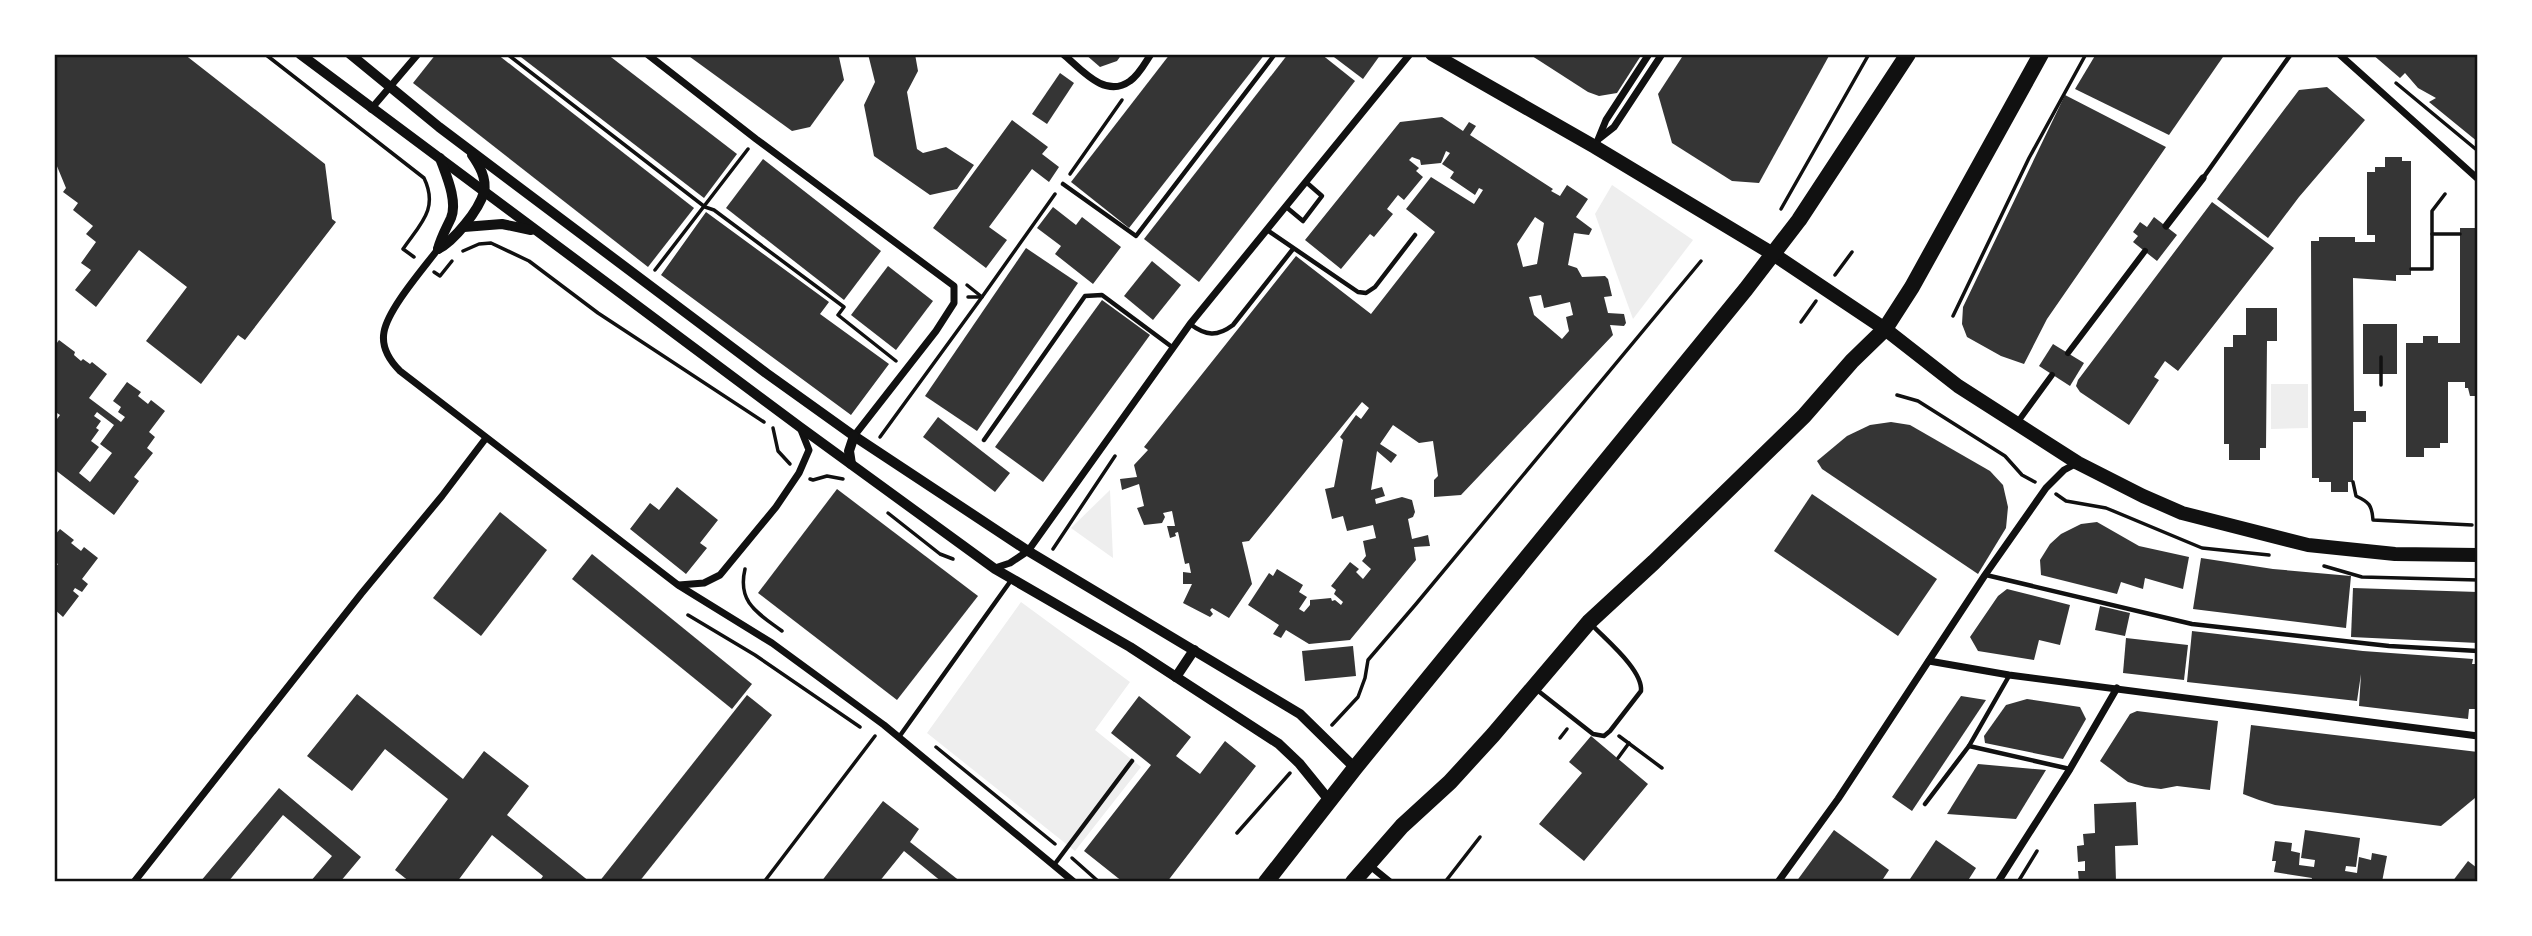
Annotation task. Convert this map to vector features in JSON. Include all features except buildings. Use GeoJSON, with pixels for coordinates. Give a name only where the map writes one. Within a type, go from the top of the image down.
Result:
{"type":"FeatureCollection","features":[{"type":"Feature","properties":{"kind":"highway"},"geometry":{"type":"LineString","coordinates":[[1266,882],[1329,800],[1773,254],[1908,54]]}},
{"type":"Feature","properties":{"kind":"highway"},"geometry":{"type":"LineString","coordinates":[[1353,882],[1402,826],[1450,782],[1589,622],[1804,416],[1885,329],[1912,287],[2041,54]]}},
{"type":"Feature","properties":{"kind":"main road"},"geometry":{"type":"LineString","coordinates":[[1432,54],[1447,58],[1597,143],[1773,254],[1885,329],[1958,386],[2078,463],[2182,513],[2308,545],[2395,554],[2478,555]]}},
{"type":"Feature","properties":{"kind":"street"},"geometry":{"type":"LineString","coordinates":[[300,54],[995,569],[1130,647],[1279,744],[1299,763],[1329,800]]}},
{"type":"Feature","properties":{"kind":"street"},"geometry":{"type":"LineString","coordinates":[[350,54],[466,147],[647,284],[855,436],[1028,551],[1300,714],[1355,768]]}},
{"type":"Feature","properties":{"kind":"street"},"geometry":{"type":"LineString","coordinates":[[371,109],[418,54]]}},
{"type":"Feature","properties":{"kind":"street"},"geometry":{"type":"LineString","coordinates":[[647,54],[756,139],[951,282],[956,290],[956,298],[936,331],[855,436],[849,452],[851,464]]}},
{"type":"Feature","properties":{"kind":"street"},"geometry":{"type":"LineString","coordinates":[[1063,54],[1100,85],[1110,87],[1121,86],[1132,80],[1151,54]]}},
{"type":"Feature","properties":{"kind":"street"},"geometry":{"type":"LineString","coordinates":[[995,569],[1028,551],[1172,347],[1410,54]]}},
{"type":"Feature","properties":{"kind":"street"},"geometry":{"type":"LineString","coordinates":[[1597,143],[1606,120],[1649,54]]}},
{"type":"Feature","properties":{"kind":"street"},"geometry":{"type":"LineString","coordinates":[[1597,143],[1614,127],[1662,54]]}},
{"type":"Feature","properties":{"kind":"street"},"geometry":{"type":"LineString","coordinates":[[2339,54],[2478,179]]}},
{"type":"Feature","properties":{"kind":"street"},"geometry":{"type":"LineString","coordinates":[[438,249],[449,244],[464,226],[484,192],[481,168],[466,147]]}},
{"type":"Feature","properties":{"kind":"street"},"geometry":{"type":"LineString","coordinates":[[440,158],[448,182],[452,215],[441,235],[438,249],[391,313],[383,333],[389,359],[400,371],[486,439],[678,585],[772,643],[884,725],[1074,882]]}},
{"type":"Feature","properties":{"kind":"street"},"geometry":{"type":"LineString","coordinates":[[2166,226],[2203,178]]}},
{"type":"Feature","properties":{"kind":"street"},"geometry":{"type":"LineString","coordinates":[[464,226],[502,224],[537,231]]}},
{"type":"Feature","properties":{"kind":"street"},"geometry":{"type":"LineString","coordinates":[[2068,353],[2145,251]]}},
{"type":"Feature","properties":{"kind":"street"},"geometry":{"type":"LineString","coordinates":[[2017,423],[2052,375]]}},
{"type":"Feature","properties":{"kind":"street"},"geometry":{"type":"LineString","coordinates":[[678,585],[704,583],[720,575],[776,507],[799,473],[809,450],[800,427]]}},
{"type":"Feature","properties":{"kind":"street"},"geometry":{"type":"LineString","coordinates":[[134,882],[486,439]]}},
{"type":"Feature","properties":{"kind":"street"},"geometry":{"type":"LineString","coordinates":[[1778,882],[1838,799],[1886,723],[2046,488],[2064,470],[2078,463]]}},
{"type":"Feature","properties":{"kind":"street"},"geometry":{"type":"LineString","coordinates":[[1177,677],[1194,650]]}},
{"type":"Feature","properties":{"kind":"street"},"geometry":{"type":"LineString","coordinates":[[1929,661],[2009,675],[2478,736]]}},
{"type":"Feature","properties":{"kind":"street"},"geometry":{"type":"LineString","coordinates":[[1998,882],[2070,769],[2117,688]]}},
{"type":"Feature","properties":{"kind":"street"},"geometry":{"type":"LineString","coordinates":[[1368,865],[1390,882]]}},
{"type":"Feature","properties":{"kind":"lane"},"geometry":{"type":"LineString","coordinates":[[1063,184],[1136,236],[1275,54]]}},
{"type":"Feature","properties":{"kind":"lane"},"geometry":{"type":"LineString","coordinates":[[2203,178],[2291,54]]}},
{"type":"Feature","properties":{"kind":"lane"},"geometry":{"type":"LineString","coordinates":[[1286,206],[1303,220],[1322,196],[1306,182]]}},
{"type":"Feature","properties":{"kind":"lane"},"geometry":{"type":"LineString","coordinates":[[1267,229],[1358,292],[1366,293],[1375,287],[1415,235]]}},
{"type":"Feature","properties":{"kind":"lane"},"geometry":{"type":"LineString","coordinates":[[1190,324],[1200,331],[1213,335],[1221,334],[1233,325],[1293,249]]}},
{"type":"Feature","properties":{"kind":"lane"},"geometry":{"type":"LineString","coordinates":[[984,440],[1085,296],[1102,295],[1172,347]]}},
{"type":"Feature","properties":{"kind":"lane"},"geometry":{"type":"LineString","coordinates":[[1985,575],[2192,624],[2389,646],[2478,650]]}},
{"type":"Feature","properties":{"kind":"lane"},"geometry":{"type":"LineString","coordinates":[[899,737],[1012,579]]}},
{"type":"Feature","properties":{"kind":"lane"},"geometry":{"type":"LineString","coordinates":[[1534,687],[1593,734],[1604,736],[1610,731],[1641,691],[1642,683],[1633,668],[1589,622]]}},
{"type":"Feature","properties":{"kind":"lane"},"geometry":{"type":"LineString","coordinates":[[1925,804],[1969,746],[2009,675]]}},
{"type":"Feature","properties":{"kind":"lane"},"geometry":{"type":"LineString","coordinates":[[1969,746],[2070,769]]}},
{"type":"Feature","properties":{"kind":"lane"},"geometry":{"type":"LineString","coordinates":[[1054,865],[1132,761]]}},
{"type":"Feature","properties":{"kind":"path"},"geometry":{"type":"LineString","coordinates":[[265,54],[424,178],[430,191],[430,208],[403,249],[426,266],[440,276],[457,254],[479,244],[491,243],[505,248],[529,261],[598,313],[775,430]]}},
{"type":"Feature","properties":{"kind":"path"},"geometry":{"type":"LineString","coordinates":[[508,54],[705,207],[715,210],[844,307],[838,316],[905,369]]}},
{"type":"Feature","properties":{"kind":"path"},"geometry":{"type":"LineString","coordinates":[[1781,209],[1869,54]]}},
{"type":"Feature","properties":{"kind":"path"},"geometry":{"type":"LineString","coordinates":[[1953,317],[2029,158],[2086,54]]}},
{"type":"Feature","properties":{"kind":"path"},"geometry":{"type":"LineString","coordinates":[[2391,79],[2478,151]]}},
{"type":"Feature","properties":{"kind":"path"},"geometry":{"type":"LineString","coordinates":[[878,439],[1123,99],[1110,87]]}},
{"type":"Feature","properties":{"kind":"path"},"geometry":{"type":"LineString","coordinates":[[647,284],[650,275],[756,139]]}},
{"type":"Feature","properties":{"kind":"path"},"geometry":{"type":"LineString","coordinates":[[2411,269],[2432,269],[2432,211],[2445,194]]}},
{"type":"Feature","properties":{"kind":"path"},"geometry":{"type":"LineString","coordinates":[[2432,234],[2460,234]]}},
{"type":"Feature","properties":{"kind":"path"},"geometry":{"type":"LineString","coordinates":[[1322,736],[1358,697],[1365,678],[1367,660],[1375,649],[1416,604],[1701,261]]}},
{"type":"Feature","properties":{"kind":"path"},"geometry":{"type":"LineString","coordinates":[[960,281],[982,297]]}},
{"type":"Feature","properties":{"kind":"path"},"geometry":{"type":"LineString","coordinates":[[956,298],[982,297]]}},
{"type":"Feature","properties":{"kind":"path"},"geometry":{"type":"LineString","coordinates":[[2381,357],[2381,385]]}},
{"type":"Feature","properties":{"kind":"path"},"geometry":{"type":"LineString","coordinates":[[1049,554],[1117,454]]}},
{"type":"Feature","properties":{"kind":"path"},"geometry":{"type":"LineString","coordinates":[[806,489],[813,480]]}},
{"type":"Feature","properties":{"kind":"path"},"geometry":{"type":"LineString","coordinates":[[2353,482],[2356,496],[2369,502],[2372,507],[2373,520],[2472,525]]}},
{"type":"Feature","properties":{"kind":"path"},"geometry":{"type":"LineString","coordinates":[[751,560],[743,571],[743,591],[750,607],[792,638]]}},
{"type":"Feature","properties":{"kind":"path"},"geometry":{"type":"LineString","coordinates":[[688,615],[755,655],[874,737]]}},
{"type":"Feature","properties":{"kind":"path"},"geometry":{"type":"LineString","coordinates":[[764,882],[884,725]]}},
{"type":"Feature","properties":{"kind":"path"},"geometry":{"type":"LineString","coordinates":[[908,725],[1099,882]]}},
{"type":"Feature","properties":{"kind":"path"},"geometry":{"type":"LineString","coordinates":[[1610,731],[1662,768]]}},
{"type":"Feature","properties":{"kind":"path"},"geometry":{"type":"LineString","coordinates":[[1618,758],[1629,743]]}},
{"type":"Feature","properties":{"kind":"path"},"geometry":{"type":"LineString","coordinates":[[1237,833],[1299,763]]}},
{"type":"Feature","properties":{"kind":"path"},"geometry":{"type":"LineString","coordinates":[[1445,882],[1480,837]]}},
{"type":"Feature","properties":{"kind":"shaded area"},"geometry":{"type":"Polygon","coordinates":[[[1612,185],[1693,240],[1633,319],[1595,214],[1612,185]]]}},
{"type":"Feature","properties":{"kind":"shaded area"},"geometry":{"type":"Polygon","coordinates":[[[2271,384],[2308,384],[2308,428],[2271,429],[2271,384]]]}},
{"type":"Feature","properties":{"kind":"shaded area"},"geometry":{"type":"Polygon","coordinates":[[[1110,490],[1113,558],[1071,528],[1110,490]]]}},
{"type":"Feature","properties":{"kind":"shaded area"},"geometry":{"type":"Polygon","coordinates":[[[1021,602],[1130,682],[1095,730],[1141,767],[1075,851],[927,733],[1021,602]]]}}]}
